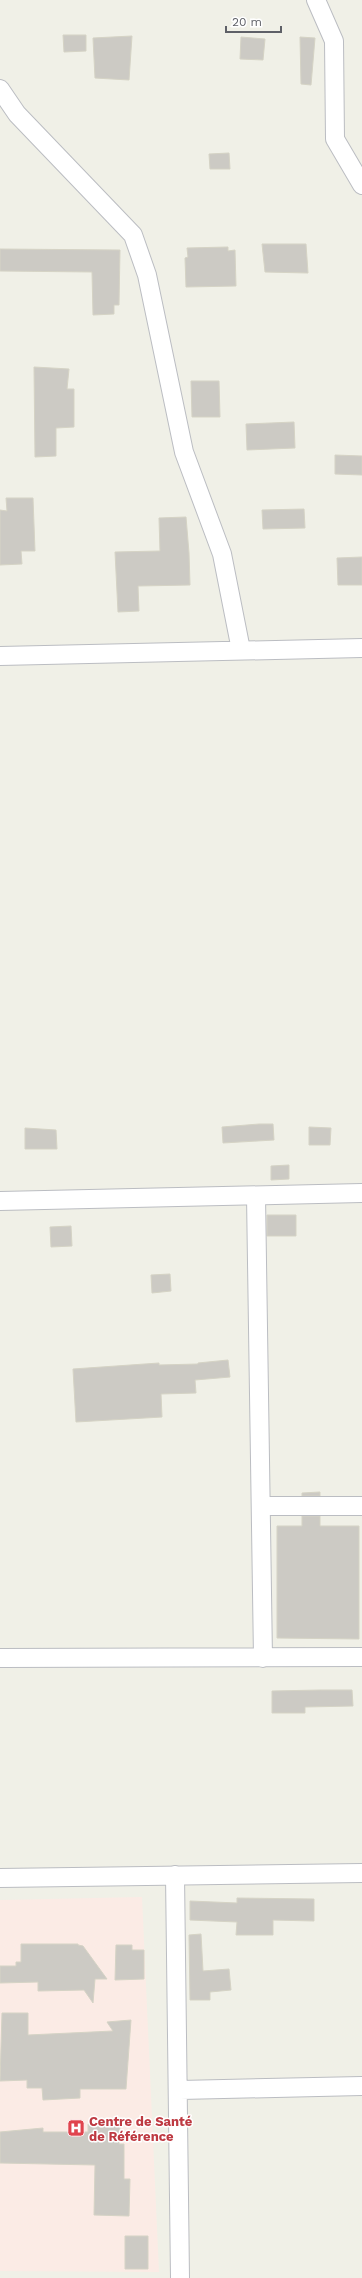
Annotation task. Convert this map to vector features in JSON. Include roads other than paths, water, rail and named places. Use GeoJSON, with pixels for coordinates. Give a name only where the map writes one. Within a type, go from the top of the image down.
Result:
{"type":"FeatureCollection","features":[{"type":"Feature","properties":{"kind":"street"},"geometry":{"type":"LineString","coordinates":[[316,0],[334,41],[335,138],[362,185]]}},
{"type":"Feature","properties":{"kind":"street"},"geometry":{"type":"LineString","coordinates":[[0,89],[17,114],[134,235],[147,275],[184,452],[222,554],[241,650]]}},
{"type":"Feature","properties":{"kind":"street"},"geometry":{"type":"LineString","coordinates":[[0,656],[362,648]]}},
{"type":"Feature","properties":{"kind":"street"},"geometry":{"type":"LineString","coordinates":[[0,1201],[362,1194]]}},
{"type":"Feature","properties":{"kind":"street"},"geometry":{"type":"LineString","coordinates":[[256,1196],[263,1658]]}},
{"type":"Feature","properties":{"kind":"street"},"geometry":{"type":"LineString","coordinates":[[260,1506],[362,1506]]}},
{"type":"Feature","properties":{"kind":"street"},"geometry":{"type":"LineString","coordinates":[[0,1658],[362,1657]]}},
{"type":"Feature","properties":{"kind":"street"},"geometry":{"type":"LineString","coordinates":[[0,1878],[362,1873]]}},
{"type":"Feature","properties":{"kind":"street"},"geometry":{"type":"LineString","coordinates":[[175,1875],[180,2090],[180,2278]]}},
{"type":"Feature","properties":{"kind":"street"},"geometry":{"type":"LineString","coordinates":[[180,2090],[362,2086]]}},
{"type":"Feature","properties":{"kind":"place","name":"Centre de Santé de Référence"},"geometry":{"type":"Point","coordinates":[76,2128]}}]}
